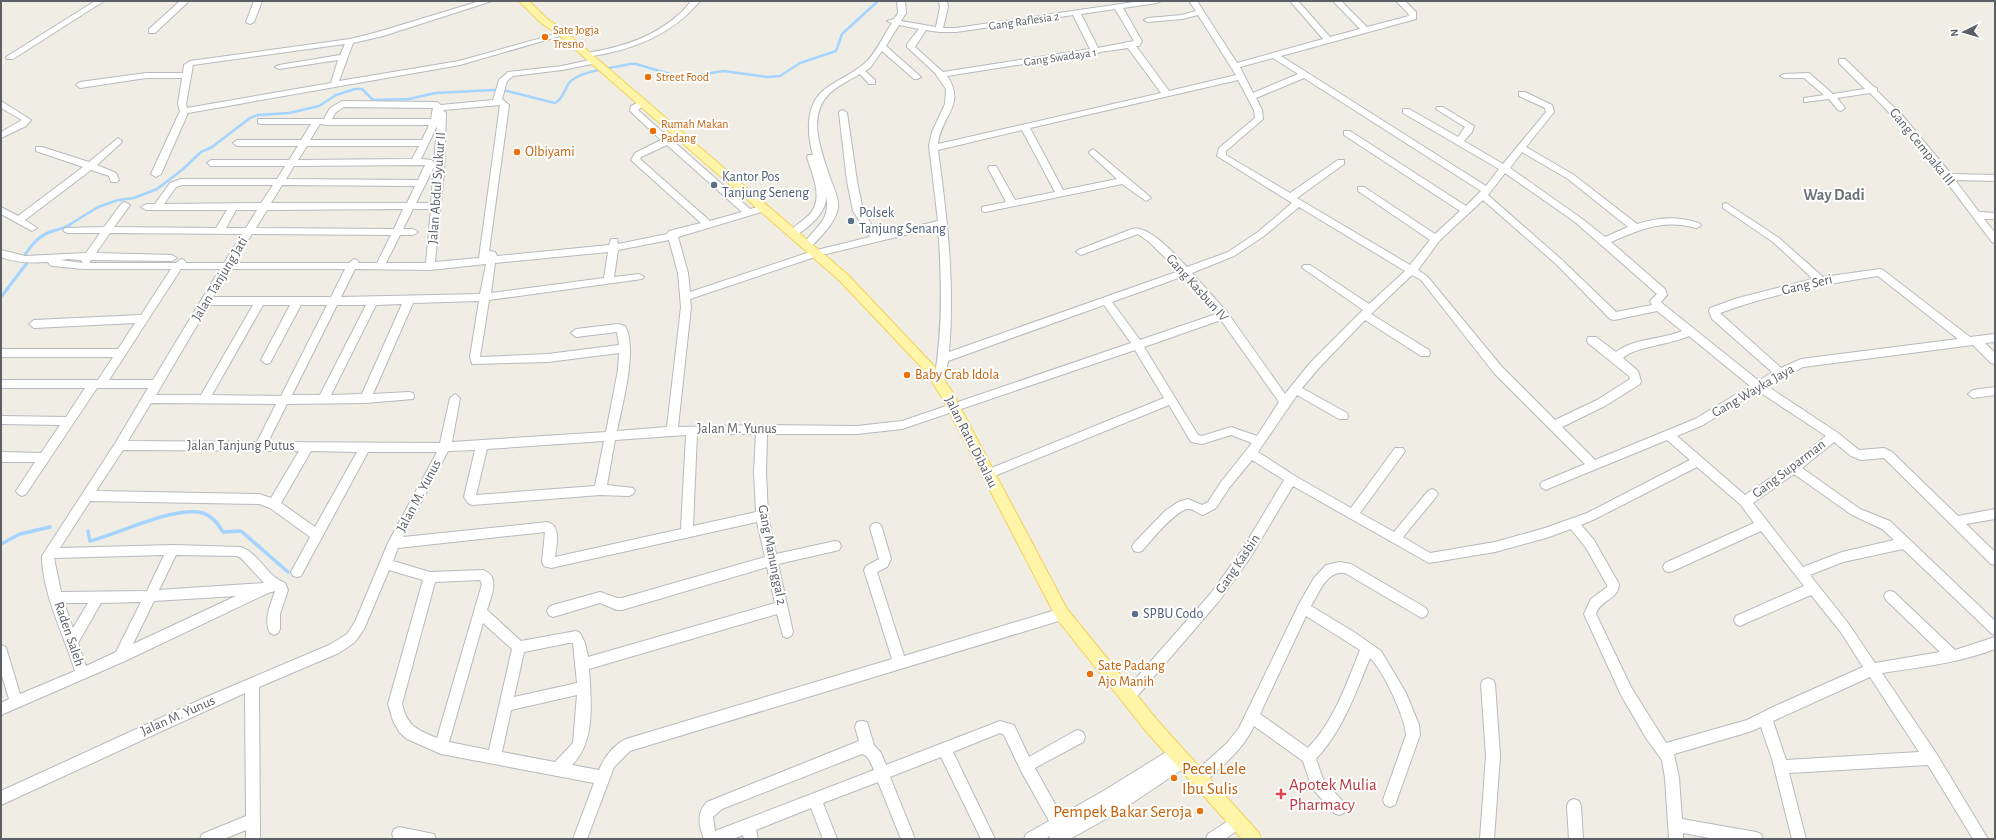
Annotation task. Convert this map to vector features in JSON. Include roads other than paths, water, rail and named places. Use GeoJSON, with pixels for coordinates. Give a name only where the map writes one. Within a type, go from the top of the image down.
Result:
{"type":"FeatureCollection","features":[{"type":"Feature","properties":{"kind":"main road","name":"Jalan Ratu Dibalau"},"geometry":{"type":"LineString","coordinates":[[524,1],[542,20],[563,34],[643,103],[674,138],[765,208],[812,249],[863,296],[930,369],[939,381],[1045,586],[1062,614],[1128,697],[1179,757],[1253,839]]}},
{"type":"Feature","properties":{"kind":"street"},"geometry":{"type":"LineString","coordinates":[[10,57],[100,1]]}},
{"type":"Feature","properties":{"kind":"street"},"geometry":{"type":"LineString","coordinates":[[152,31],[185,1]]}},
{"type":"Feature","properties":{"kind":"street"},"geometry":{"type":"LineString","coordinates":[[250,22],[258,1]]}},
{"type":"Feature","properties":{"kind":"street"},"geometry":{"type":"LineString","coordinates":[[156,174],[177,130],[184,111],[182,104],[188,65],[193,62],[231,59],[350,41],[380,34],[488,1]]}},
{"type":"Feature","properties":{"kind":"street"},"geometry":{"type":"LineString","coordinates":[[586,54],[602,52],[652,37],[682,16],[696,1]]}},
{"type":"Feature","properties":{"kind":"street"},"geometry":{"type":"LineString","coordinates":[[812,249],[826,225],[833,207],[830,190],[813,140],[812,128],[815,112],[820,99],[826,92],[860,70],[874,58],[882,47],[894,22],[895,13],[893,1]]}},
{"type":"Feature","properties":{"kind":"street"},"geometry":{"type":"LineString","coordinates":[[794,233],[818,213],[822,199],[805,131],[811,103],[815,96],[826,85],[862,61],[902,13],[900,1]]}},
{"type":"Feature","properties":{"kind":"street"},"geometry":{"type":"LineString","coordinates":[[939,30],[944,7],[943,1]]}},
{"type":"Feature","properties":{"kind":"street","name":"Gang Raflesia 2"},"geometry":{"type":"LineString","coordinates":[[894,22],[939,30],[956,30],[1157,1]]}},
{"type":"Feature","properties":{"kind":"street"},"geometry":{"type":"LineString","coordinates":[[1193,1],[1235,66],[1258,110],[1259,119],[1220,151],[1220,156],[1412,270],[1430,284],[1498,370],[1594,466]]}},
{"type":"Feature","properties":{"kind":"street"},"geometry":{"type":"LineString","coordinates":[[1294,1],[1328,40]]}},
{"type":"Feature","properties":{"kind":"street"},"geometry":{"type":"LineString","coordinates":[[1337,1],[1365,30]]}},
{"type":"Feature","properties":{"kind":"street"},"geometry":{"type":"LineString","coordinates":[[1235,66],[1413,16],[1412,12],[1400,1]]}},
{"type":"Feature","properties":{"kind":"street"},"geometry":{"type":"LineString","coordinates":[[1118,7],[1139,42],[1131,46],[1166,93]]}},
{"type":"Feature","properties":{"kind":"street"},"geometry":{"type":"LineString","coordinates":[[1148,20],[1182,17],[1201,12]]}},
{"type":"Feature","properties":{"kind":"street"},"geometry":{"type":"LineString","coordinates":[[1076,13],[1096,52]]}},
{"type":"Feature","properties":{"kind":"street"},"geometry":{"type":"LineString","coordinates":[[924,27],[910,46],[940,75],[950,90],[950,101],[934,136],[933,148],[942,223],[945,300],[944,358],[939,381]]}},
{"type":"Feature","properties":{"kind":"street"},"geometry":{"type":"LineString","coordinates":[[184,111],[460,62],[563,34]]}},
{"type":"Feature","properties":{"kind":"street"},"geometry":{"type":"LineString","coordinates":[[335,85],[335,79],[350,41]]}},
{"type":"Feature","properties":{"kind":"street","name":"Gang Swadaya 1"},"geometry":{"type":"LineString","coordinates":[[940,75],[1131,46]]}},
{"type":"Feature","properties":{"kind":"street"},"geometry":{"type":"LineString","coordinates":[[882,47],[917,77]]}},
{"type":"Feature","properties":{"kind":"street"},"geometry":{"type":"LineString","coordinates":[[1274,55],[1303,75],[1376,119],[1485,192],[1614,316],[1659,307]]}},
{"type":"Feature","properties":{"kind":"street"},"geometry":{"type":"LineString","coordinates":[[279,67],[344,57]]}},
{"type":"Feature","properties":{"kind":"street","name":"Gang Cempaka III"},"geometry":{"type":"LineString","coordinates":[[1842,61],[1874,90],[1899,117],[1948,177],[1995,240]]}},
{"type":"Feature","properties":{"kind":"street"},"geometry":{"type":"LineString","coordinates":[[601,67],[562,68],[511,74],[505,77],[497,103],[502,102],[505,104],[488,257],[486,297],[475,357],[478,362],[548,358],[624,348]]}},
{"type":"Feature","properties":{"kind":"street"},"geometry":{"type":"LineString","coordinates":[[860,70],[872,82]]}},
{"type":"Feature","properties":{"kind":"street"},"geometry":{"type":"LineString","coordinates":[[80,85],[148,76],[176,74],[186,76]]}},
{"type":"Feature","properties":{"kind":"street"},"geometry":{"type":"LineString","coordinates":[[1250,97],[1303,75]]}},
{"type":"Feature","properties":{"kind":"street"},"geometry":{"type":"LineString","coordinates":[[1784,76],[1806,75],[1831,96],[1841,108]]}},
{"type":"Feature","properties":{"kind":"street"},"geometry":{"type":"LineString","coordinates":[[933,148],[1025,128],[1166,93],[1240,77]]}},
{"type":"Feature","properties":{"kind":"street"},"geometry":{"type":"LineString","coordinates":[[1807,100],[1874,90]]}},
{"type":"Feature","properties":{"kind":"street"},"geometry":{"type":"LineString","coordinates":[[1138,548],[1171,514],[1181,506],[1191,504],[1203,510],[1210,507],[1225,485],[1251,453],[1285,402],[1314,366],[1367,312],[1412,270],[1436,239],[1485,192],[1551,111],[1549,107],[1522,94]]}},
{"type":"Feature","properties":{"kind":"street","name":"Jalan Tanjung Jati"},"geometry":{"type":"LineString","coordinates":[[120,445],[304,142],[333,110],[342,104],[426,104],[437,105],[438,109],[497,103]]}},
{"type":"Feature","properties":{"kind":"street"},"geometry":{"type":"LineString","coordinates":[[1,104],[27,120],[23,124],[1,135]]}},
{"type":"Feature","properties":{"kind":"street"},"geometry":{"type":"LineString","coordinates":[[415,162],[425,143],[438,109]]}},
{"type":"Feature","properties":{"kind":"street","name":"Jalan Abdul Syukur II"},"geometry":{"type":"LineString","coordinates":[[430,264],[439,173],[442,114],[438,109]]}},
{"type":"Feature","properties":{"kind":"street"},"geometry":{"type":"LineString","coordinates":[[1440,109],[1470,126],[1469,130],[1458,141]]}},
{"type":"Feature","properties":{"kind":"street"},"geometry":{"type":"LineString","coordinates":[[1406,111],[1504,168],[1604,241],[1661,292],[1662,295],[1655,301],[1659,307],[1758,386],[1834,436],[1858,454],[1887,454],[1957,521],[1995,560]]}},
{"type":"Feature","properties":{"kind":"street"},"geometry":{"type":"LineString","coordinates":[[843,114],[852,181],[858,211],[875,238]]}},
{"type":"Feature","properties":{"kind":"street"},"geometry":{"type":"LineString","coordinates":[[261,121],[434,122]]}},
{"type":"Feature","properties":{"kind":"street"},"geometry":{"type":"LineString","coordinates":[[1025,128],[1061,195]]}},
{"type":"Feature","properties":{"kind":"street"},"geometry":{"type":"LineString","coordinates":[[1347,133],[1466,210]]}},
{"type":"Feature","properties":{"kind":"street"},"geometry":{"type":"LineString","coordinates":[[708,224],[635,160],[638,155],[674,138],[748,213]]}},
{"type":"Feature","properties":{"kind":"street"},"geometry":{"type":"LineString","coordinates":[[19,220],[90,166],[118,141]]}},
{"type":"Feature","properties":{"kind":"street"},"geometry":{"type":"LineString","coordinates":[[237,143],[425,143]]}},
{"type":"Feature","properties":{"kind":"street"},"geometry":{"type":"LineString","coordinates":[[1521,148],[1571,177],[1635,228]]}},
{"type":"Feature","properties":{"kind":"street"},"geometry":{"type":"LineString","coordinates":[[39,149],[108,172],[113,175],[114,180]]}},
{"type":"Feature","properties":{"kind":"street"},"geometry":{"type":"LineString","coordinates":[[1094,152],[1124,181],[1146,198]]}},
{"type":"Feature","properties":{"kind":"street"},"geometry":{"type":"LineString","coordinates":[[211,163],[292,164],[429,162],[430,165],[380,264]]}},
{"type":"Feature","properties":{"kind":"street"},"geometry":{"type":"LineString","coordinates":[[944,358],[1186,272],[1243,247],[1294,201],[1341,162]]}},
{"type":"Feature","properties":{"kind":"street"},"geometry":{"type":"LineString","coordinates":[[994,168],[1012,204]]}},
{"type":"Feature","properties":{"kind":"street"},"geometry":{"type":"LineString","coordinates":[[427,170],[439,173]]}},
{"type":"Feature","properties":{"kind":"street"},"geometry":{"type":"LineString","coordinates":[[1948,177],[1995,178]]}},
{"type":"Feature","properties":{"kind":"street"},"geometry":{"type":"LineString","coordinates":[[985,210],[1124,181]]}},
{"type":"Feature","properties":{"kind":"street"},"geometry":{"type":"LineString","coordinates":[[158,206],[176,183],[421,183]]}},
{"type":"Feature","properties":{"kind":"street"},"geometry":{"type":"LineString","coordinates":[[1361,189],[1436,239]]}},
{"type":"Feature","properties":{"kind":"street"},"geometry":{"type":"LineString","coordinates":[[83,266],[125,205]]}},
{"type":"Feature","properties":{"kind":"street"},"geometry":{"type":"LineString","coordinates":[[146,206],[430,206]]}},
{"type":"Feature","properties":{"kind":"street"},"geometry":{"type":"LineString","coordinates":[[219,231],[234,206]]}},
{"type":"Feature","properties":{"kind":"street"},"geometry":{"type":"LineString","coordinates":[[1726,206],[1776,240],[1820,281]]}},
{"type":"Feature","properties":{"kind":"street"},"geometry":{"type":"LineString","coordinates":[[52,259],[53,262],[58,265],[83,266],[181,262],[430,264],[614,245],[674,234],[765,208]]}},
{"type":"Feature","properties":{"kind":"street"},"geometry":{"type":"LineString","coordinates":[[1,210],[32,228]]}},
{"type":"Feature","properties":{"kind":"street"},"geometry":{"type":"LineString","coordinates":[[1977,215],[1995,216]]}},
{"type":"Feature","properties":{"kind":"street"},"geometry":{"type":"LineString","coordinates":[[1604,241],[1635,228],[1671,220],[1684,220],[1696,225]]}},
{"type":"Feature","properties":{"kind":"street"},"geometry":{"type":"LineString","coordinates":[[686,297],[812,249],[875,238],[942,223]]}},
{"type":"Feature","properties":{"kind":"street"},"geometry":{"type":"LineString","coordinates":[[68,230],[413,232]]}},
{"type":"Feature","properties":{"kind":"street","name":"Gang Kasbun IV"},"geometry":{"type":"LineString","coordinates":[[1081,252],[1139,230],[1186,272],[1223,315],[1285,402]]}},
{"type":"Feature","properties":{"kind":"street"},"geometry":{"type":"LineString","coordinates":[[672,431],[676,384],[685,326],[686,297],[683,273],[674,234]]}},
{"type":"Feature","properties":{"kind":"street"},"geometry":{"type":"LineString","coordinates":[[609,280],[614,245]]}},
{"type":"Feature","properties":{"kind":"street"},"geometry":{"type":"LineString","coordinates":[[1,264],[5,255],[20,259],[52,259],[68,256],[181,262]]}},
{"type":"Feature","properties":{"kind":"street"},"geometry":{"type":"LineString","coordinates":[[22,491],[69,421],[120,354],[181,262]]}},
{"type":"Feature","properties":{"kind":"street"},"geometry":{"type":"LineString","coordinates":[[261,445],[353,264]]}},
{"type":"Feature","properties":{"kind":"street"},"geometry":{"type":"LineString","coordinates":[[1307,267],[1367,312],[1425,352]]}},
{"type":"Feature","properties":{"kind":"street","name":"Gang Seri"},"geometry":{"type":"LineString","coordinates":[[1780,373],[1716,316],[1714,311],[1738,302],[1820,281],[1882,272],[1995,360]]}},
{"type":"Feature","properties":{"kind":"street"},"geometry":{"type":"LineString","coordinates":[[207,302],[298,300],[373,301],[486,297],[639,276]]}},
{"type":"Feature","properties":{"kind":"street"},"geometry":{"type":"LineString","coordinates":[[266,360],[298,300]]}},
{"type":"Feature","properties":{"kind":"street"},"geometry":{"type":"LineString","coordinates":[[365,399],[409,300]]}},
{"type":"Feature","properties":{"kind":"street"},"geometry":{"type":"LineString","coordinates":[[204,399],[260,301]]}},
{"type":"Feature","properties":{"kind":"street"},"geometry":{"type":"LineString","coordinates":[[323,400],[373,301]]}},
{"type":"Feature","properties":{"kind":"street"},"geometry":{"type":"LineString","coordinates":[[1106,301],[1137,344],[1190,432],[1197,440],[1231,430],[1259,441]]}},
{"type":"Feature","properties":{"kind":"street","name":"Jalan M. Yunus"},"geometry":{"type":"LineString","coordinates":[[1,798],[209,702],[252,685],[334,648],[351,638],[360,625],[394,543],[445,447],[611,434],[692,430],[864,429],[902,425],[953,407],[1000,393],[1223,315]]}},
{"type":"Feature","properties":{"kind":"street"},"geometry":{"type":"LineString","coordinates":[[34,324],[143,318]]}},
{"type":"Feature","properties":{"kind":"street"},"geometry":{"type":"LineString","coordinates":[[576,333],[618,328],[624,334],[623,370],[600,490]]}},
{"type":"Feature","properties":{"kind":"street"},"geometry":{"type":"LineString","coordinates":[[1616,358],[1632,349],[1670,340],[1689,332]]}},
{"type":"Feature","properties":{"kind":"street","name":"Gang Wayka Jaya"},"geometry":{"type":"LineString","coordinates":[[1546,485],[1670,436],[1724,408],[1793,366],[1814,361],[1995,338]]}},
{"type":"Feature","properties":{"kind":"street"},"geometry":{"type":"LineString","coordinates":[[1554,426],[1601,403],[1633,383],[1636,379],[1634,374],[1616,358],[1592,340]]}},
{"type":"Feature","properties":{"kind":"street"},"geometry":{"type":"LineString","coordinates":[[1,353],[120,354]]}},
{"type":"Feature","properties":{"kind":"street"},"geometry":{"type":"LineString","coordinates":[[1,384],[157,384]]}},
{"type":"Feature","properties":{"kind":"street"},"geometry":{"type":"LineString","coordinates":[[1296,390],[1343,416]]}},
{"type":"Feature","properties":{"kind":"street"},"geometry":{"type":"LineString","coordinates":[[1973,394],[1995,391]]}},
{"type":"Feature","properties":{"kind":"street"},"geometry":{"type":"LineString","coordinates":[[148,399],[323,400],[409,396]]}},
{"type":"Feature","properties":{"kind":"street"},"geometry":{"type":"LineString","coordinates":[[445,447],[455,398]]}},
{"type":"Feature","properties":{"kind":"street"},"geometry":{"type":"LineString","coordinates":[[988,474],[1171,400]]}},
{"type":"Feature","properties":{"kind":"street"},"geometry":{"type":"LineString","coordinates":[[1,420],[69,421]]}},
{"type":"Feature","properties":{"kind":"street","name":"Gang Manunggal 2"},"geometry":{"type":"LineString","coordinates":[[762,429],[760,472],[762,516],[788,632]]}},
{"type":"Feature","properties":{"kind":"street"},"geometry":{"type":"LineString","coordinates":[[687,532],[692,430]]}},
{"type":"Feature","properties":{"kind":"street"},"geometry":{"type":"LineString","coordinates":[[1670,436],[1745,502],[1844,627],[1873,669],[1981,839]]}},
{"type":"Feature","properties":{"kind":"street","name":"Gang Suparman"},"geometry":{"type":"LineString","coordinates":[[1745,502],[1794,468],[1834,436]]}},
{"type":"Feature","properties":{"kind":"street"},"geometry":{"type":"LineString","coordinates":[[50,552],[120,445]]}},
{"type":"Feature","properties":{"kind":"street","name":"Jalan Tanjung Putus"},"geometry":{"type":"LineString","coordinates":[[120,445],[445,447]]}},
{"type":"Feature","properties":{"kind":"street"},"geometry":{"type":"LineString","coordinates":[[482,445],[470,497],[472,500],[600,490],[629,491]]}},
{"type":"Feature","properties":{"kind":"street"},"geometry":{"type":"LineString","coordinates":[[274,504],[308,446]]}},
{"type":"Feature","properties":{"kind":"street"},"geometry":{"type":"LineString","coordinates":[[297,572],[366,446]]}},
{"type":"Feature","properties":{"kind":"street"},"geometry":{"type":"LineString","coordinates":[[1353,514],[1399,451]]}},
{"type":"Feature","properties":{"kind":"street"},"geometry":{"type":"LineString","coordinates":[[1251,453],[1292,480],[1425,556],[1438,557],[1519,541],[1573,523],[1591,516],[1698,461]]}},
{"type":"Feature","properties":{"kind":"street"},"geometry":{"type":"LineString","coordinates":[[1,457],[44,458]]}},
{"type":"Feature","properties":{"kind":"street"},"geometry":{"type":"LineString","coordinates":[[1794,468],[1856,512],[1886,525],[1995,629]]}},
{"type":"Feature","properties":{"kind":"street","name":"Gang Kasbin"},"geometry":{"type":"LineString","coordinates":[[1128,697],[1215,598],[1246,554],[1292,480]]}},
{"type":"Feature","properties":{"kind":"street"},"geometry":{"type":"LineString","coordinates":[[1395,539],[1432,494]]}},
{"type":"Feature","properties":{"kind":"street"},"geometry":{"type":"LineString","coordinates":[[87,496],[250,498],[274,504],[317,534]]}},
{"type":"Feature","properties":{"kind":"street"},"geometry":{"type":"LineString","coordinates":[[1957,521],[1995,514]]}},
{"type":"Feature","properties":{"kind":"street"},"geometry":{"type":"LineString","coordinates":[[394,543],[548,527],[551,531],[548,562],[552,563],[762,516]]}},
{"type":"Feature","properties":{"kind":"street"},"geometry":{"type":"LineString","coordinates":[[1573,523],[1590,544],[1613,584],[1613,590],[1591,608],[1590,616],[1626,691],[1651,733],[1665,750],[1671,766],[1676,839]]}},
{"type":"Feature","properties":{"kind":"street"},"geometry":{"type":"LineString","coordinates":[[1669,567],[1763,524]]}},
{"type":"Feature","properties":{"kind":"street"},"geometry":{"type":"LineString","coordinates":[[876,528],[885,559],[883,563],[870,570],[900,664]]}},
{"type":"Feature","properties":{"kind":"street"},"geometry":{"type":"LineString","coordinates":[[1801,572],[1842,558],[1906,543]]}},
{"type":"Feature","properties":{"kind":"street"},"geometry":{"type":"LineString","coordinates":[[553,611],[600,597],[617,604],[622,604],[772,560],[835,546]]}},
{"type":"Feature","properties":{"kind":"street"},"geometry":{"type":"LineString","coordinates":[[50,552],[172,550],[241,552],[245,554],[271,587]]}},
{"type":"Feature","properties":{"kind":"street"},"geometry":{"type":"LineString","coordinates":[[120,657],[172,550]]}},
{"type":"Feature","properties":{"kind":"street","name":"Raden Saleh"},"geometry":{"type":"LineString","coordinates":[[1,710],[16,702],[82,674],[47,565],[50,552]]}},
{"type":"Feature","properties":{"kind":"street"},"geometry":{"type":"LineString","coordinates":[[386,564],[430,577],[482,575],[486,577],[488,584],[481,613],[442,747]]}},
{"type":"Feature","properties":{"kind":"street"},"geometry":{"type":"LineString","coordinates":[[1198,778],[1232,748],[1244,732],[1303,608],[1330,569],[1340,567],[1347,568],[1422,612]]}},
{"type":"Feature","properties":{"kind":"street"},"geometry":{"type":"LineString","coordinates":[[430,577],[395,704],[400,721],[405,728],[412,734],[442,747],[603,778]]}},
{"type":"Feature","properties":{"kind":"street"},"geometry":{"type":"LineString","coordinates":[[82,674],[271,587]]}},
{"type":"Feature","properties":{"kind":"street"},"geometry":{"type":"LineString","coordinates":[[57,598],[150,596],[281,587],[282,590],[274,614],[274,629]]}},
{"type":"Feature","properties":{"kind":"street"},"geometry":{"type":"LineString","coordinates":[[1740,620],[1813,588]]}},
{"type":"Feature","properties":{"kind":"street"},"geometry":{"type":"LineString","coordinates":[[1890,596],[1953,656]]}},
{"type":"Feature","properties":{"kind":"street"},"geometry":{"type":"LineString","coordinates":[[72,640],[98,597]]}},
{"type":"Feature","properties":{"kind":"street"},"geometry":{"type":"LineString","coordinates":[[582,665],[782,607]]}},
{"type":"Feature","properties":{"kind":"street"},"geometry":{"type":"LineString","coordinates":[[1303,608],[1376,655],[1401,697],[1413,730],[1390,800]]}},
{"type":"Feature","properties":{"kind":"street"},"geometry":{"type":"LineString","coordinates":[[481,613],[519,647]]}},
{"type":"Feature","properties":{"kind":"street"},"geometry":{"type":"LineString","coordinates":[[580,839],[603,778],[614,757],[626,746],[1062,614]]}},
{"type":"Feature","properties":{"kind":"street"},"geometry":{"type":"LineString","coordinates":[[519,647],[574,636],[580,641],[582,665],[581,742],[576,751],[558,769]]}},
{"type":"Feature","properties":{"kind":"street"},"geometry":{"type":"LineString","coordinates":[[1665,750],[1749,726],[1873,669],[1953,656],[1995,643]]}},
{"type":"Feature","properties":{"kind":"street"},"geometry":{"type":"LineString","coordinates":[[494,757],[519,647]]}},
{"type":"Feature","properties":{"kind":"street"},"geometry":{"type":"LineString","coordinates":[[1310,757],[1325,741],[1338,718],[1367,648]]}},
{"type":"Feature","properties":{"kind":"street"},"geometry":{"type":"LineString","coordinates":[[1,651],[16,702]]}},
{"type":"Feature","properties":{"kind":"street"},"geometry":{"type":"LineString","coordinates":[[1487,839],[1493,756],[1488,684]]}},
{"type":"Feature","properties":{"kind":"street"},"geometry":{"type":"LineString","coordinates":[[252,685],[252,839]]}},
{"type":"Feature","properties":{"kind":"street"},"geometry":{"type":"LineString","coordinates":[[505,705],[582,688]]}},
{"type":"Feature","properties":{"kind":"street"},"geometry":{"type":"LineString","coordinates":[[1252,716],[1310,757],[1316,783],[1339,808]]}},
{"type":"Feature","properties":{"kind":"street"},"geometry":{"type":"LineString","coordinates":[[1765,718],[1781,767],[1799,839]]}},
{"type":"Feature","properties":{"kind":"street"},"geometry":{"type":"LineString","coordinates":[[862,726],[868,748],[876,758],[880,773],[908,839]]}},
{"type":"Feature","properties":{"kind":"street"},"geometry":{"type":"LineString","coordinates":[[868,748],[862,746],[856,748],[717,804],[709,809],[706,814],[706,822],[710,836],[715,838],[750,833],[815,800],[880,773],[1000,727],[1009,730],[1059,833]]}},
{"type":"Feature","properties":{"kind":"street"},"geometry":{"type":"LineString","coordinates":[[1026,766],[1078,737]]}},
{"type":"Feature","properties":{"kind":"street"},"geometry":{"type":"LineString","coordinates":[[944,749],[988,839]]}},
{"type":"Feature","properties":{"kind":"street"},"geometry":{"type":"LineString","coordinates":[[1031,839],[1059,833],[1117,805],[1179,757]]}},
{"type":"Feature","properties":{"kind":"street"},"geometry":{"type":"LineString","coordinates":[[1781,767],[1930,758]]}},
{"type":"Feature","properties":{"kind":"street"},"geometry":{"type":"LineString","coordinates":[[815,800],[830,839]]}},
{"type":"Feature","properties":{"kind":"street"},"geometry":{"type":"LineString","coordinates":[[1574,806],[1576,839]]}},
{"type":"Feature","properties":{"kind":"street"},"geometry":{"type":"LineString","coordinates":[[207,839],[253,820]]}},
{"type":"Feature","properties":{"kind":"street"},"geometry":{"type":"LineString","coordinates":[[1213,839],[1237,822]]}},
{"type":"Feature","properties":{"kind":"street"},"geometry":{"type":"LineString","coordinates":[[1676,824],[1756,839]]}},
{"type":"Feature","properties":{"kind":"street"},"geometry":{"type":"LineString","coordinates":[[399,834],[429,839]]}},
{"type":"Feature","properties":{"kind":"waterway"},"geometry":{"type":"LineString","coordinates":[[69,225],[98,207],[118,200],[134,198],[157,189],[182,170],[201,152],[212,147],[250,118],[258,115],[289,113],[319,106],[336,95],[355,89],[362,89],[373,100],[409,99],[435,93],[493,90],[507,91],[555,103],[560,99],[569,83],[581,75],[630,64],[636,64],[683,78],[723,71],[767,77],[780,76],[800,63],[836,51],[842,34],[878,1]]}},
{"type":"Feature","properties":{"kind":"waterway"},"geometry":{"type":"LineString","coordinates":[[1,297],[27,263],[24,256],[35,242],[42,236],[69,225]]}},
{"type":"Feature","properties":{"kind":"waterway"},"geometry":{"type":"LineString","coordinates":[[88,531],[90,541],[163,516],[191,512],[203,513],[212,518],[223,532],[241,531],[288,572]]}},
{"type":"Feature","properties":{"kind":"waterway"},"geometry":{"type":"LineString","coordinates":[[1,544],[20,534],[50,527]]}},
{"type":"Feature","properties":{"kind":"place","name":"Sate Jogja Tresno"},"geometry":{"type":"Point","coordinates":[545,37]}},
{"type":"Feature","properties":{"kind":"place","name":"Street Food"},"geometry":{"type":"Point","coordinates":[648,77]}},
{"type":"Feature","properties":{"kind":"place","name":"Rumah Makan Padang"},"geometry":{"type":"Point","coordinates":[653,131]}},
{"type":"Feature","properties":{"kind":"place","name":"Olbiyami"},"geometry":{"type":"Point","coordinates":[517,152]}},
{"type":"Feature","properties":{"kind":"place","name":"Kantor Pos Tanjung Seneng"},"geometry":{"type":"Point","coordinates":[714,185]}},
{"type":"Feature","properties":{"kind":"place","name":"Polsek Tanjung Senang"},"geometry":{"type":"Point","coordinates":[851,221]}},
{"type":"Feature","properties":{"kind":"place","name":"Baby Crab Idola"},"geometry":{"type":"Point","coordinates":[907,375]}},
{"type":"Feature","properties":{"kind":"place","name":"SPBU Codo"},"geometry":{"type":"Point","coordinates":[1135,614]}},
{"type":"Feature","properties":{"kind":"place","name":"Sate Padang Ajo Manih"},"geometry":{"type":"Point","coordinates":[1090,674]}},
{"type":"Feature","properties":{"kind":"place","name":"Pecel Lele Ibu Sulis"},"geometry":{"type":"Point","coordinates":[1174,778]}},
{"type":"Feature","properties":{"kind":"place","name":"Apotek Mulia Pharmacy"},"geometry":{"type":"Point","coordinates":[1281,794]}},
{"type":"Feature","properties":{"kind":"place","name":"Pempek Bakar Seroja"},"geometry":{"type":"Point","coordinates":[1200,811]}},
{"type":"Feature","properties":{"kind":"district","name":"Way Dadi"},"geometry":{"type":"Point","coordinates":[1834,195]}}]}
